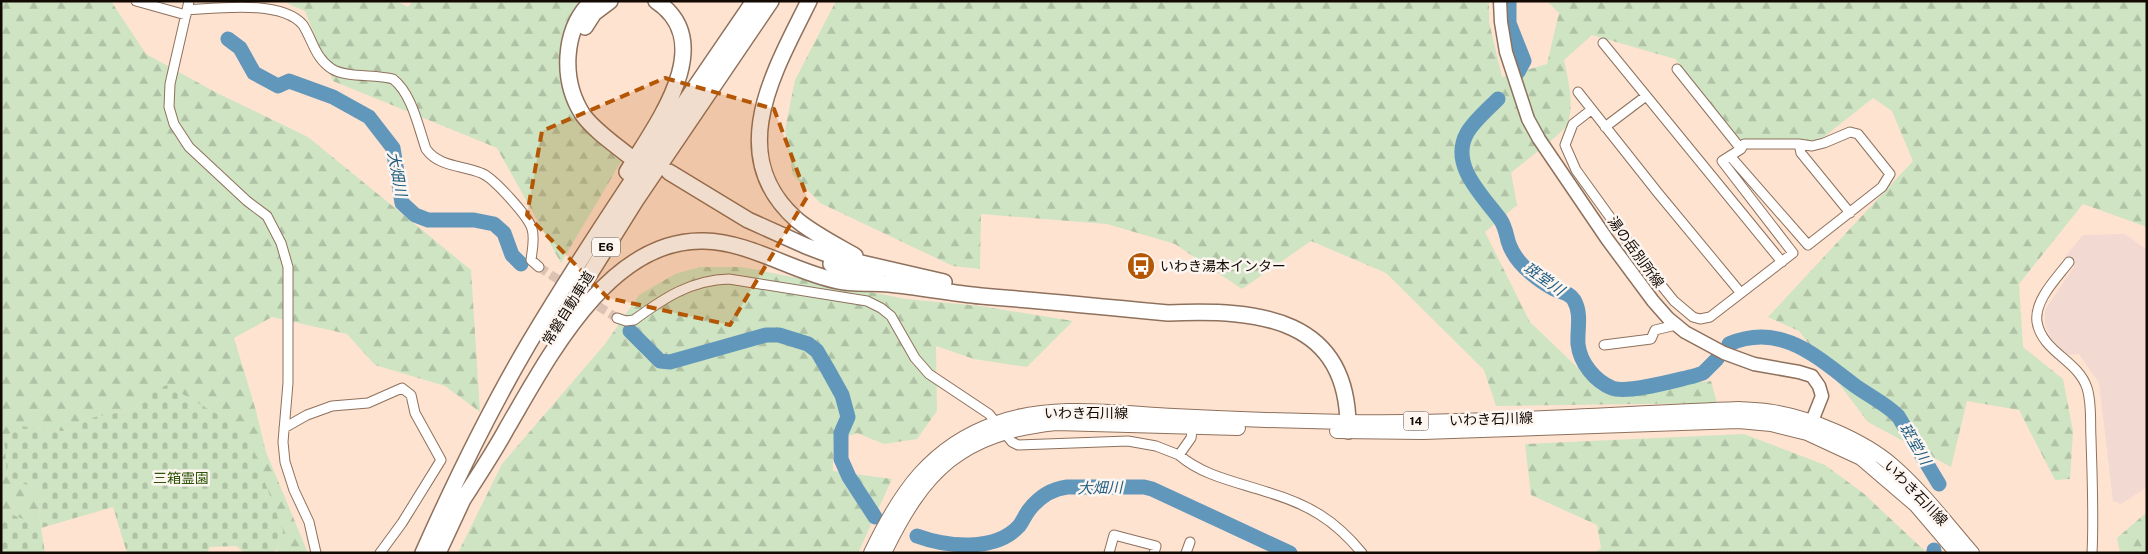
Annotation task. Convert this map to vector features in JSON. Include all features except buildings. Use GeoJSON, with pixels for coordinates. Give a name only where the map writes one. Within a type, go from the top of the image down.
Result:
{"type":"FeatureCollection","features":[{"type":"Feature","properties":{"kind":"highway"},"geometry":{"type":"LineString","coordinates":[[592,1],[582,13],[571,36],[568,60],[571,87],[583,114],[592,126],[631,151],[598,119],[586,102],[577,73],[577,54],[582,33],[594,13],[610,1]]}},
{"type":"Feature","properties":{"kind":"highway"},"geometry":{"type":"LineString","coordinates":[[539,328],[668,103],[678,77],[683,57],[681,33],[671,14],[656,1]]}},
{"type":"Feature","properties":{"kind":"highway","name":"常磐自動車道"},"geometry":{"type":"LineString","coordinates":[[423,553],[473,445],[539,328],[624,194],[754,1]]}},
{"type":"Feature","properties":{"kind":"highway","name":"常磐自動車道"},"geometry":{"type":"LineString","coordinates":[[438,553],[460,504],[515,398],[569,306],[636,200],[771,1]]}},
{"type":"Feature","properties":{"kind":"highway"},"geometry":{"type":"LineString","coordinates":[[809,1],[778,62],[763,102],[759,123],[762,161],[772,188],[798,220],[867,263]]}},
{"type":"Feature","properties":{"kind":"highway"},"geometry":{"type":"LineString","coordinates":[[886,284],[775,243],[710,209],[666,176],[779,235],[835,256],[958,285],[1168,304],[1193,312]]}},
{"type":"Feature","properties":{"kind":"highway"},"geometry":{"type":"LineString","coordinates":[[460,504],[564,332],[617,276],[650,253],[678,243],[705,241],[720,243],[746,250],[791,268],[854,284],[886,284],[980,296],[1168,313],[1237,314],[1268,319],[1303,332],[1323,349],[1337,370],[1344,394],[1348,426]]}},
{"type":"Feature","properties":{"kind":"main road","name":"湯の岳別所線"},"geometry":{"type":"LineString","coordinates":[[1500,1],[1500,22],[1506,52],[1528,119],[1539,139],[1653,301],[1685,332],[1724,353],[1754,364],[1812,376],[1819,386],[1822,396],[1810,428]]}},
{"type":"Feature","properties":{"kind":"main road","name":"いわき石川線"},"geometry":{"type":"LineString","coordinates":[[884,553],[912,500],[929,479],[948,461],[1015,417],[1065,412],[1193,422],[1348,426],[1422,421],[1739,409],[1773,412],[1810,428],[1861,444],[1891,464],[1916,489],[1972,553]]}},
{"type":"Feature","properties":{"kind":"main road","name":"いわき石川線"},"geometry":{"type":"LineString","coordinates":[[871,553],[889,516],[904,492],[928,466],[958,442],[1000,428]]}},
{"type":"Feature","properties":{"kind":"main road","name":"いわき石川線"},"geometry":{"type":"LineString","coordinates":[[1810,428],[1861,458],[1916,505],[1957,553]]}},
{"type":"Feature","properties":{"kind":"street"},"geometry":{"type":"LineString","coordinates":[[136,1],[188,9],[257,4],[288,10],[302,23],[322,62],[334,70],[393,79],[405,93],[426,148],[431,155],[439,162],[481,173],[491,178],[528,221],[533,233],[531,260],[539,267]]}},
{"type":"Feature","properties":{"kind":"street"},"geometry":{"type":"LineString","coordinates":[[188,9],[170,84],[169,107],[174,124],[189,147],[247,201],[267,216],[281,243],[288,267],[288,383],[284,428],[285,462],[294,490],[309,522],[316,553]]}},
{"type":"Feature","properties":{"kind":"street"},"geometry":{"type":"LineString","coordinates":[[1603,43],[1782,262]]}},
{"type":"Feature","properties":{"kind":"street"},"geometry":{"type":"LineString","coordinates":[[1677,69],[1741,148]]}},
{"type":"Feature","properties":{"kind":"street"},"geometry":{"type":"LineString","coordinates":[[1578,92],[1740,292]]}},
{"type":"Feature","properties":{"kind":"street"},"geometry":{"type":"LineString","coordinates":[[1605,127],[1646,96]]}},
{"type":"Feature","properties":{"kind":"street"},"geometry":{"type":"LineString","coordinates":[[1591,110],[1574,124],[1565,145],[1576,170],[1674,301],[1693,316],[1700,319],[1710,317],[1793,253],[1722,161],[1744,144],[1799,144],[1812,146],[1824,144],[1850,132],[1858,134],[1890,174],[1882,187],[1808,246],[1730,156]]}},
{"type":"Feature","properties":{"kind":"street"},"geometry":{"type":"LineString","coordinates":[[1799,144],[1801,153],[1850,213]]}},
{"type":"Feature","properties":{"kind":"street"},"geometry":{"type":"LineString","coordinates":[[1630,269],[1642,260]]}},
{"type":"Feature","properties":{"kind":"street"},"geometry":{"type":"LineString","coordinates":[[2069,262],[2046,292],[2039,308],[2037,321],[2044,338],[2076,370],[2087,388],[2092,452],[2092,553]]}},
{"type":"Feature","properties":{"kind":"street"},"geometry":{"type":"LineString","coordinates":[[617,318],[626,321],[634,320],[688,286],[708,280],[728,278],[867,301],[891,316],[915,358],[929,374],[989,414],[1012,442],[1018,445],[1128,441],[1156,446],[1179,455],[1196,467],[1318,512],[1343,530],[1362,553]]}},
{"type":"Feature","properties":{"kind":"street"},"geometry":{"type":"LineString","coordinates":[[1604,344],[1651,339],[1654,330],[1676,325]]}},
{"type":"Feature","properties":{"kind":"street"},"geometry":{"type":"LineString","coordinates":[[284,428],[306,415],[332,406],[368,403],[402,388],[411,395],[415,412],[441,460],[402,523],[380,553]]}},
{"type":"Feature","properties":{"kind":"street"},"geometry":{"type":"LineString","coordinates":[[1179,455],[1191,438],[1193,422]]}},
{"type":"Feature","properties":{"kind":"street"},"geometry":{"type":"LineString","coordinates":[[1109,553],[1114,535],[1156,546],[1154,553]]}},
{"type":"Feature","properties":{"kind":"street"},"geometry":{"type":"LineString","coordinates":[[1186,553],[1190,542]]}},
{"type":"Feature","properties":{"kind":"highlighted area"},"geometry":{"type":"Polygon","coordinates":[[[665,78],[774,109],[807,197],[730,325],[608,298],[527,215],[542,131],[665,78]]]}},
{"type":"Feature","properties":{"kind":"shaded area"},"geometry":{"type":"Polygon","coordinates":[[[2125,234],[2147,250],[2147,487],[2121,504],[2113,501],[2099,383],[2079,354],[2068,355],[2051,338],[2045,324],[2045,310],[2074,267],[2065,257],[2083,235],[2125,234]]]}},
{"type":"Feature","properties":{"kind":"green space"},"geometry":{"type":"Polygon","coordinates":[[[1,1],[111,1],[146,54],[215,92],[308,137],[471,270],[480,412],[445,386],[375,365],[347,334],[272,317],[234,338],[266,452],[308,553],[277,553],[283,530],[149,393],[132,410],[81,420],[69,432],[21,426],[18,482],[37,488],[41,528],[11,514],[1,514],[1,1]]]}},
{"type":"Feature","properties":{"kind":"green space"},"geometry":{"type":"Polygon","coordinates":[[[282,1],[396,1],[408,7],[413,1],[581,1],[571,16],[564,43],[563,67],[566,88],[574,109],[587,129],[622,160],[561,263],[497,148],[333,81],[305,11],[282,1]]]}},
{"type":"Feature","properties":{"kind":"green space"},"geometry":{"type":"Polygon","coordinates":[[[836,1],[1489,1],[1489,22],[1502,77],[1547,64],[1559,13],[1547,1],[2147,1],[2147,227],[2083,204],[2019,284],[2023,347],[2063,379],[2073,431],[2070,479],[2055,480],[2019,410],[1967,401],[1951,467],[1868,422],[1799,331],[1768,317],[1913,161],[1892,111],[1873,98],[1820,140],[1741,140],[1675,59],[1592,35],[1564,60],[1571,101],[1567,125],[1511,173],[1517,205],[1485,232],[1530,322],[1602,391],[1711,381],[1717,403],[1496,406],[1484,370],[1386,273],[1311,241],[1242,289],[1175,244],[1107,224],[981,214],[980,269],[953,266],[820,203],[793,175],[785,130],[795,80],[836,1]]]}},
{"type":"Feature","properties":{"kind":"green space"},"geometry":{"type":"Polygon","coordinates":[[[700,267],[742,267],[906,299],[980,306],[1073,321],[1027,367],[974,359],[936,346],[937,411],[917,439],[884,444],[857,433],[833,442],[833,471],[892,479],[858,553],[458,553],[502,464],[605,344],[639,295],[675,274],[700,267]]]}},
{"type":"Feature","properties":{"kind":"green space","name":"三箱霊園"},"geometry":{"type":"Polygon","coordinates":[[[167,385],[246,431],[283,531],[278,549],[271,553],[245,553],[236,546],[210,547],[207,553],[127,553],[113,507],[41,528],[45,553],[1,553],[1,514],[11,514],[41,527],[37,488],[18,482],[7,474],[4,437],[21,426],[69,432],[80,420],[132,410],[149,393],[167,385]]]}},
{"type":"Feature","properties":{"kind":"green space"},"geometry":{"type":"Polygon","coordinates":[[[1744,434],[1825,465],[1863,493],[1927,553],[1595,553],[1601,548],[1597,525],[1531,495],[1525,444],[1744,434]]]}},
{"type":"Feature","properties":{"kind":"green space"},"geometry":{"type":"Polygon","coordinates":[[[2147,512],[2147,553],[2120,553],[2117,538],[2147,512]]]}},
{"type":"Feature","properties":{"kind":"waterway","name":"斑堂川"},"geometry":{"type":"LineString","coordinates":[[1509,1],[1509,23],[1524,61],[1518,72]]}},
{"type":"Feature","properties":{"kind":"waterway","name":"大畑川"},"geometry":{"type":"LineString","coordinates":[[228,39],[240,48],[254,73],[278,86],[289,81],[333,97],[369,117],[393,148],[402,203],[415,215],[428,220],[474,220],[494,224],[504,233],[512,255],[521,264]]}},
{"type":"Feature","properties":{"kind":"waterway","name":"斑堂川"},"geometry":{"type":"LineString","coordinates":[[1498,99],[1467,133],[1462,157],[1465,168],[1477,190],[1502,222],[1510,246],[1521,263],[1540,280],[1554,289],[1568,294],[1574,300],[1579,316],[1579,351],[1589,371],[1600,381],[1612,388],[1640,388],[1703,373],[1717,359]]}},
{"type":"Feature","properties":{"kind":"waterway","name":"大畑川"},"geometry":{"type":"LineString","coordinates":[[630,331],[660,361],[670,362],[766,335],[779,335],[808,344],[817,351],[842,395],[848,417],[841,433],[841,459],[849,477],[875,517]]}},
{"type":"Feature","properties":{"kind":"waterway","name":"斑堂川"},"geometry":{"type":"LineString","coordinates":[[1729,344],[1747,338],[1765,337],[1796,345],[1811,353],[1898,416],[1939,484]]}},
{"type":"Feature","properties":{"kind":"waterway","name":"大畑川"},"geometry":{"type":"LineString","coordinates":[[917,536],[956,545],[984,543],[997,540],[1009,534],[1019,526],[1037,501],[1046,494],[1056,490],[1067,487],[1144,487],[1290,553]]}},
{"type":"Feature","properties":{"kind":"tunnel"},"geometry":{"type":"LineString","coordinates":[[539,267],[568,286]]}},
{"type":"Feature","properties":{"kind":"tunnel"},"geometry":{"type":"LineString","coordinates":[[587,299],[617,318]]}},
{"type":"Feature","properties":{"kind":"place","name":"いわき湯本インター"},"geometry":{"type":"Point","coordinates":[1141,266]}}]}
